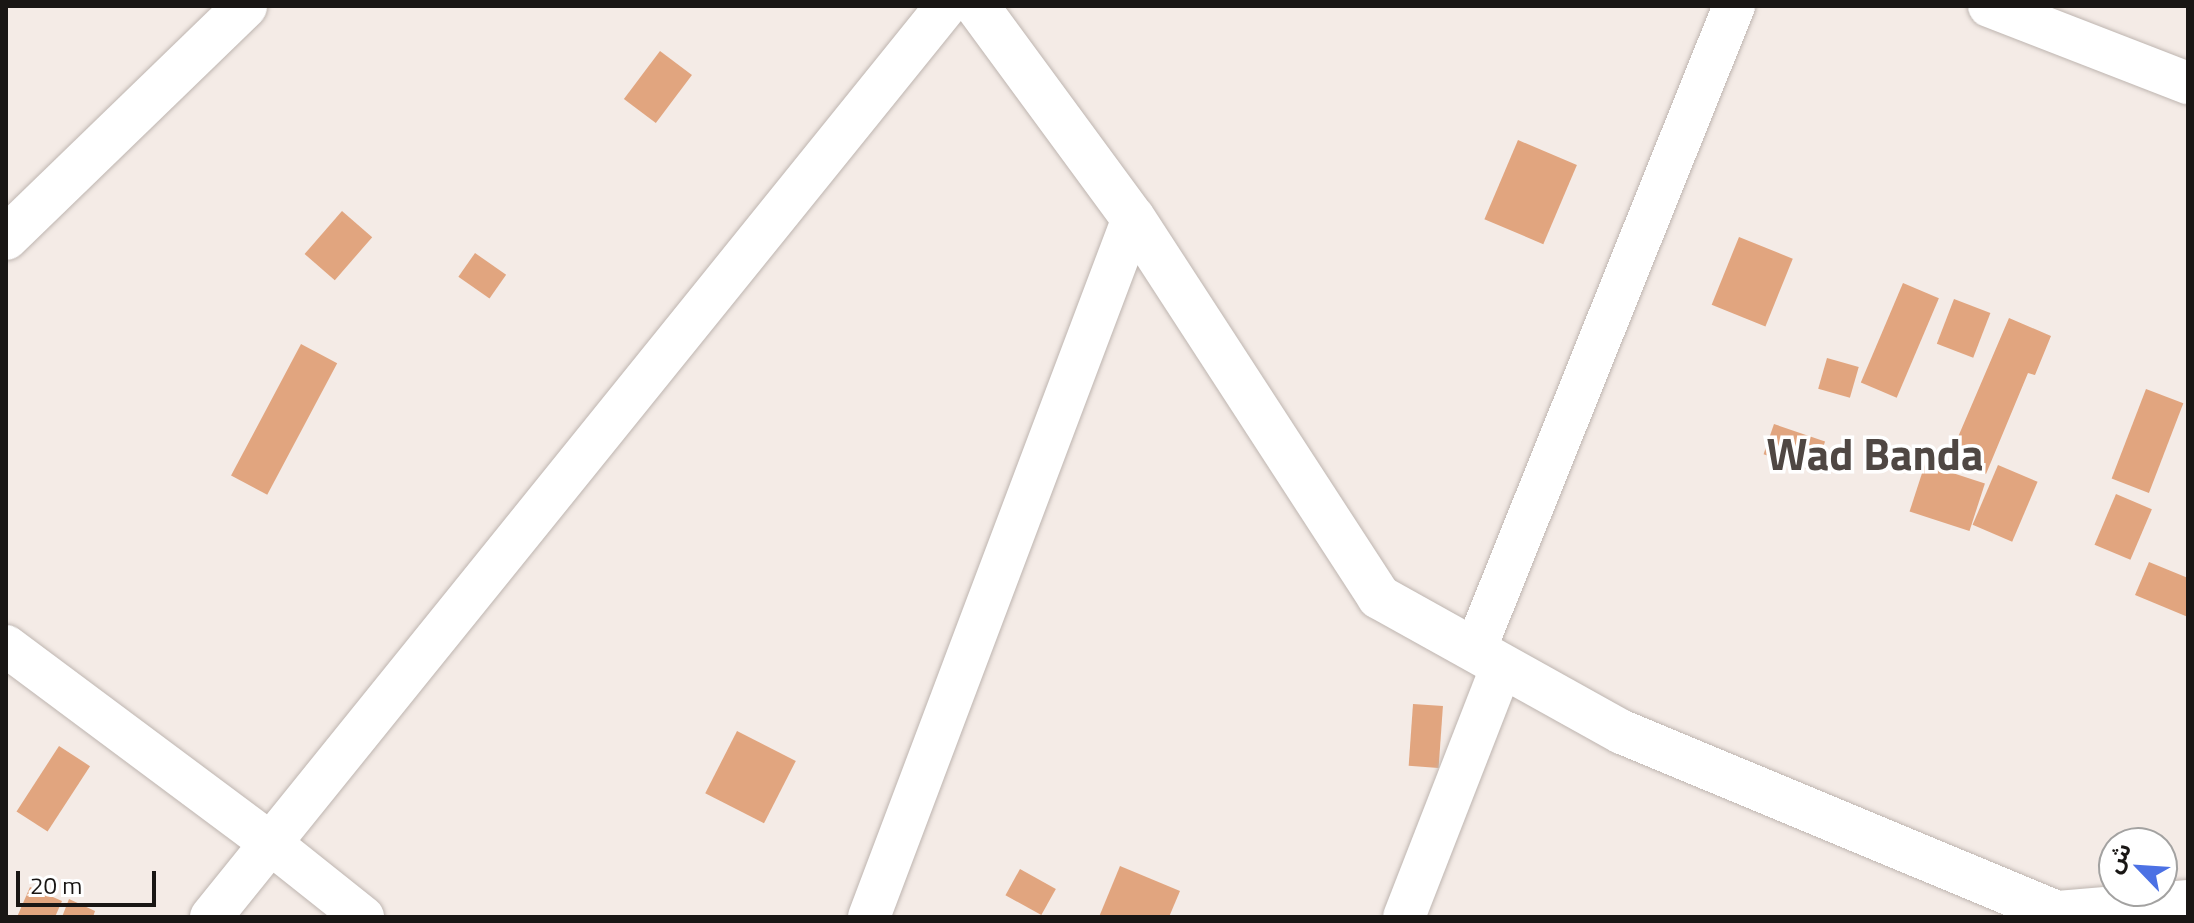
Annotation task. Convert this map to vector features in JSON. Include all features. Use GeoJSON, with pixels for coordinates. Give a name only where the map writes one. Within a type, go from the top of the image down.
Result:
{"type":"FeatureCollection","features":[{"type":"Feature","properties":{"kind":"street"},"geometry":{"type":"LineString","coordinates":[[6,238],[245,6]]}},
{"type":"Feature","properties":{"kind":"street"},"geometry":{"type":"LineString","coordinates":[[211,917],[946,6]]}},
{"type":"Feature","properties":{"kind":"street"},"geometry":{"type":"LineString","coordinates":[[977,6],[1133,218],[1379,597],[1622,732],[2056,913],[2188,902]]}},
{"type":"Feature","properties":{"kind":"street"},"geometry":{"type":"LineString","coordinates":[[1404,917],[1488,658],[1734,6]]}},
{"type":"Feature","properties":{"kind":"street"},"geometry":{"type":"LineString","coordinates":[[1989,6],[2188,83]]}},
{"type":"Feature","properties":{"kind":"street"},"geometry":{"type":"LineString","coordinates":[[869,917],[1133,218]]}},
{"type":"Feature","properties":{"kind":"street"},"geometry":{"type":"LineString","coordinates":[[6,646],[270,843],[363,917]]}},
{"type":"Feature","properties":{"kind":"building"},"geometry":{"type":"Polygon","coordinates":[[[660,51],[692,75],[656,123],[624,99],[660,51]]]}},
{"type":"Feature","properties":{"kind":"building"},"geometry":{"type":"Polygon","coordinates":[[[1518,140],[1577,165],[1543,244],[1484,219],[1518,140]]]}},
{"type":"Feature","properties":{"kind":"building"},"geometry":{"type":"Polygon","coordinates":[[[342,211],[372,237],[335,280],[305,254],[342,211]]]}},
{"type":"Feature","properties":{"kind":"building"},"geometry":{"type":"Polygon","coordinates":[[[1739,237],[1793,259],[1765,326],[1712,305],[1739,237]]]}},
{"type":"Feature","properties":{"kind":"building"},"geometry":{"type":"Polygon","coordinates":[[[475,253],[506,275],[489,299],[458,277],[475,253]]]}},
{"type":"Feature","properties":{"kind":"building"},"geometry":{"type":"Polygon","coordinates":[[[1903,283],[1939,298],[1897,398],[1861,382],[1903,283]]]}},
{"type":"Feature","properties":{"kind":"building"},"geometry":{"type":"Polygon","coordinates":[[[1954,299],[1990,313],[1973,358],[1937,344],[1954,299]]]}},
{"type":"Feature","properties":{"kind":"building"},"geometry":{"type":"Polygon","coordinates":[[[2009,318],[2051,336],[2035,375],[2028,373],[1986,474],[1949,458],[2009,318]]]}},
{"type":"Feature","properties":{"kind":"building"},"geometry":{"type":"Polygon","coordinates":[[[301,344],[337,363],[267,495],[231,476],[301,344]]]}},
{"type":"Feature","properties":{"kind":"building"},"geometry":{"type":"Polygon","coordinates":[[[1827,358],[1859,367],[1850,398],[1818,389],[1827,358]]]}},
{"type":"Feature","properties":{"kind":"building"},"geometry":{"type":"Polygon","coordinates":[[[2146,389],[2183,403],[2149,493],[2112,479],[2146,389]]]}},
{"type":"Feature","properties":{"kind":"building"},"geometry":{"type":"Polygon","coordinates":[[[1774,424],[1825,442],[1815,472],[1764,454],[1774,424]]]}},
{"type":"Feature","properties":{"kind":"building"},"geometry":{"type":"Polygon","coordinates":[[[1925,464],[1985,483],[1969,531],[1910,512],[1925,464]]]}},
{"type":"Feature","properties":{"kind":"building"},"geometry":{"type":"Polygon","coordinates":[[[1998,465],[2038,482],[2012,542],[1973,525],[1998,465]]]}},
{"type":"Feature","properties":{"kind":"building"},"geometry":{"type":"Polygon","coordinates":[[[2116,494],[2152,509],[2130,560],[2095,545],[2116,494]]]}},
{"type":"Feature","properties":{"kind":"building"},"geometry":{"type":"Polygon","coordinates":[[[2149,562],[2188,578],[2188,617],[2135,595],[2149,562]]]}},
{"type":"Feature","properties":{"kind":"building"},"geometry":{"type":"Polygon","coordinates":[[[1413,704],[1443,706],[1439,768],[1409,766],[1413,704]]]}},
{"type":"Feature","properties":{"kind":"building"},"geometry":{"type":"Polygon","coordinates":[[[737,731],[796,761],[764,823],[705,793],[737,731]]]}},
{"type":"Feature","properties":{"kind":"building"},"geometry":{"type":"Polygon","coordinates":[[[59,746],[90,766],[48,832],[17,811],[59,746]]]}},
{"type":"Feature","properties":{"kind":"building"},"geometry":{"type":"Polygon","coordinates":[[[1120,866],[1180,891],[1169,917],[1099,917],[1120,866]]]}},
{"type":"Feature","properties":{"kind":"building"},"geometry":{"type":"Polygon","coordinates":[[[1020,869],[1056,889],[1041,915],[1005,895],[1020,869]]]}},
{"type":"Feature","properties":{"kind":"building"},"geometry":{"type":"Polygon","coordinates":[[[30,887],[62,901],[55,917],[17,917],[30,887]]]}},
{"type":"Feature","properties":{"kind":"building"},"geometry":{"type":"Polygon","coordinates":[[[69,899],[95,911],[93,917],[62,917],[69,899]]]}},
{"type":"Feature","properties":{"kind":"district","name":"Wad Banda"},"geometry":{"type":"Point","coordinates":[1875,454]}}]}
